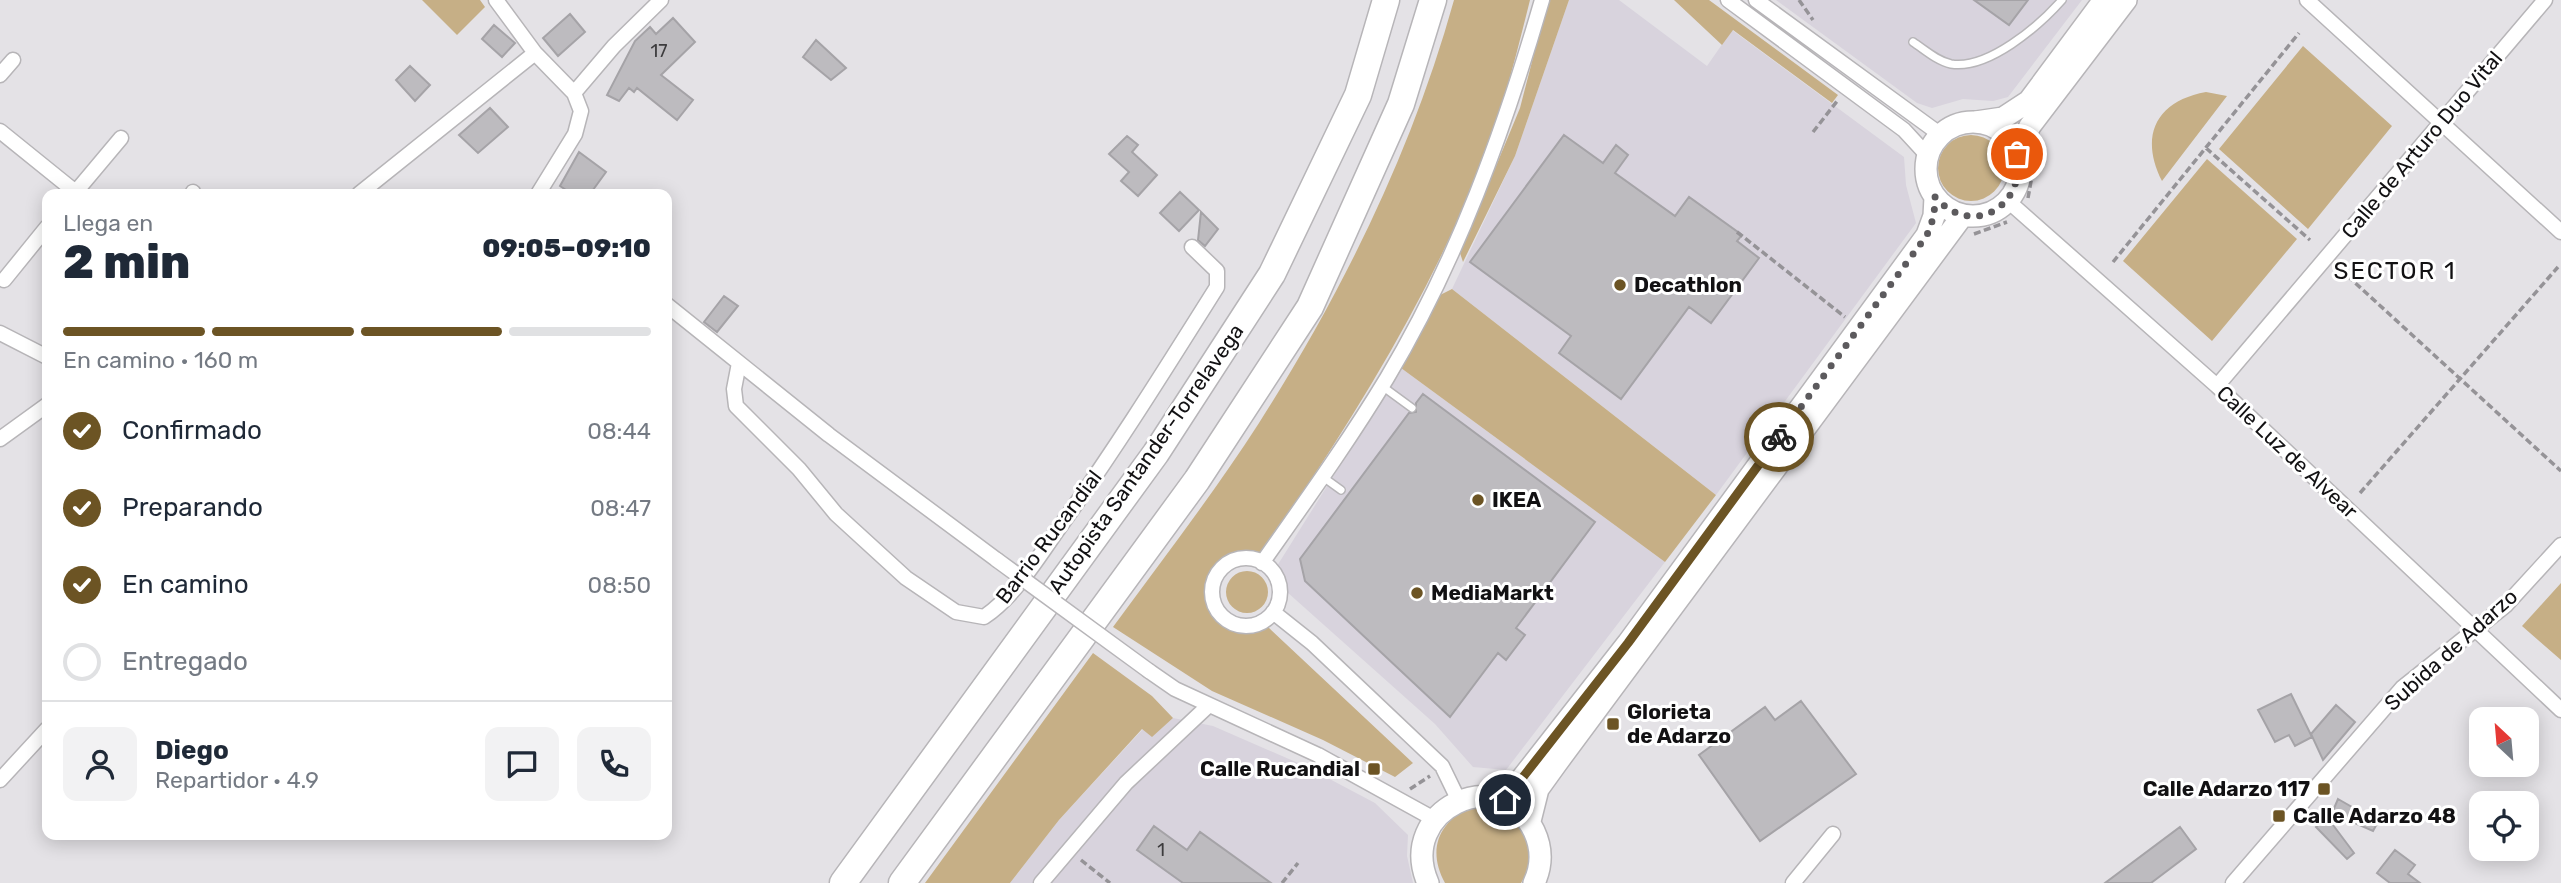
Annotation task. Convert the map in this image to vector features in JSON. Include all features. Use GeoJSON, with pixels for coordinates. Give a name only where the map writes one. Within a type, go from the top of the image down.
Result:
{"type":"FeatureCollection","features":[{"type":"Feature","properties":{"kind":"highway","name":"Autopista Santander-Torrelavega"},"geometry":{"type":"LineString","coordinates":[[843,883],[1156,453],[1272,274],[1358,95],[1386,0]]}},
{"type":"Feature","properties":{"kind":"highway"},"geometry":{"type":"LineString","coordinates":[[902,883],[1197,480],[1310,307],[1401,104],[1433,0]]}},
{"type":"Feature","properties":{"kind":"main road"},"geometry":{"type":"LineString","coordinates":[[2104,0],[2021,109],[2003,118],[1956,126],[1941,135],[1927,155],[1927,182],[1942,205],[1963,215],[1987,214],[2008,201],[2018,181],[2017,154],[2030,126],[2126,0]]}},
{"type":"Feature","properties":{"kind":"main road"},"geometry":{"type":"LineString","coordinates":[[1971,122],[1995,128],[2006,136],[2017,154]]}},
{"type":"Feature","properties":{"kind":"main road"},"geometry":{"type":"LineString","coordinates":[[1505,800],[1628,643],[1927,235],[1934,216],[1935,197]]}},
{"type":"Feature","properties":{"kind":"main road"},"geometry":{"type":"LineString","coordinates":[[1530,821],[1538,789],[1550,772],[1963,215]]}},
{"type":"Feature","properties":{"kind":"main road"},"geometry":{"type":"LineString","coordinates":[[1428,883],[1422,856],[1426,835],[1434,820],[1459,801],[1480,797],[1505,800],[1530,821],[1539,840],[1541,855],[1534,883]]}},
{"type":"Feature","properties":{"kind":"street"},"geometry":{"type":"LineString","coordinates":[[496,0],[535,53],[580,102],[581,121],[541,189]]}},
{"type":"Feature","properties":{"kind":"street"},"geometry":{"type":"LineString","coordinates":[[574,93],[614,46],[661,0]]}},
{"type":"Feature","properties":{"kind":"street"},"geometry":{"type":"LineString","coordinates":[[1262,562],[1323,477],[1382,385],[1444,266],[1485,176],[1518,83],[1542,0]]}},
{"type":"Feature","properties":{"kind":"street"},"geometry":{"type":"LineString","coordinates":[[1728,0],[1904,130],[1927,155]]}},
{"type":"Feature","properties":{"kind":"street"},"geometry":{"type":"LineString","coordinates":[[1756,0],[1941,135]]}},
{"type":"Feature","properties":{"kind":"street"},"geometry":{"type":"LineString","coordinates":[[2306,0],[2561,232]]}},
{"type":"Feature","properties":{"kind":"street","name":"Calle de Arturo Duo Vital"},"geometry":{"type":"LineString","coordinates":[[2217,386],[2545,0]]}},
{"type":"Feature","properties":{"kind":"street"},"geometry":{"type":"LineString","coordinates":[[365,189],[535,53]]}},
{"type":"Feature","properties":{"kind":"street"},"geometry":{"type":"LineString","coordinates":[[0,75],[13,60]]}},
{"type":"Feature","properties":{"kind":"street"},"geometry":{"type":"LineString","coordinates":[[0,131],[70,189]]}},
{"type":"Feature","properties":{"kind":"street"},"geometry":{"type":"LineString","coordinates":[[80,189],[121,138]]}},
{"type":"Feature","properties":{"kind":"street","name":"Calle Luz de Alvear"},"geometry":{"type":"LineString","coordinates":[[2008,201],[2217,386],[2561,710]]}},
{"type":"Feature","properties":{"kind":"street"},"geometry":{"type":"LineString","coordinates":[[4,280],[42,233]]}},
{"type":"Feature","properties":{"kind":"street","name":"Barrio Rucandial"},"geometry":{"type":"LineString","coordinates":[[739,363],[734,389],[736,406],[799,468],[836,514],[906,578],[956,612],[984,617],[999,607],[1113,451],[1217,287],[1217,271],[1192,247]]}},
{"type":"Feature","properties":{"kind":"street","name":"Barrio Rucandial"},"geometry":{"type":"LineString","coordinates":[[672,309],[829,435],[997,560],[1149,671],[1208,706]]}},
{"type":"Feature","properties":{"kind":"street"},"geometry":{"type":"LineString","coordinates":[[0,333],[42,354]]}},
{"type":"Feature","properties":{"kind":"street"},"geometry":{"type":"LineString","coordinates":[[0,439],[42,409]]}},
{"type":"Feature","properties":{"kind":"street","name":"Subida de Adarzo"},"geometry":{"type":"LineString","coordinates":[[2233,883],[2402,688],[2475,627],[2506,605],[2561,545]]}},
{"type":"Feature","properties":{"kind":"street"},"geometry":{"type":"LineString","coordinates":[[1245,558],[1262,562],[1277,579],[1278,602],[1273,612],[1266,619],[1250,626],[1232,623],[1218,612],[1212,595],[1216,577],[1227,564],[1245,558]]}},
{"type":"Feature","properties":{"kind":"street"},"geometry":{"type":"LineString","coordinates":[[1273,612],[1322,652],[1440,765],[1459,801]]}},
{"type":"Feature","properties":{"kind":"street"},"geometry":{"type":"LineString","coordinates":[[1041,883],[1126,783],[1208,706],[1318,755],[1434,820]]}},
{"type":"Feature","properties":{"kind":"street"},"geometry":{"type":"LineString","coordinates":[[0,780],[42,734]]}},
{"type":"Feature","properties":{"kind":"street"},"geometry":{"type":"LineString","coordinates":[[1793,883],[1833,834]]}},
{"type":"Feature","properties":{"kind":"lane"},"geometry":{"type":"LineString","coordinates":[[1913,42],[1943,62],[1964,64],[2018,39],[2036,27],[2062,0]]}},
{"type":"Feature","properties":{"kind":"lane"},"geometry":{"type":"LineString","coordinates":[[1382,385],[1412,408]]}},
{"type":"Feature","properties":{"kind":"lane"},"geometry":{"type":"LineString","coordinates":[[1323,477],[1341,490]]}},
{"type":"Feature","properties":{"kind":"path"},"geometry":{"type":"LineString","coordinates":[[1800,0],[1817,25]]}},
{"type":"Feature","properties":{"kind":"path"},"geometry":{"type":"LineString","coordinates":[[2113,262],[2299,33]]}},
{"type":"Feature","properties":{"kind":"path"},"geometry":{"type":"LineString","coordinates":[[1813,132],[1841,95]]}},
{"type":"Feature","properties":{"kind":"path"},"geometry":{"type":"LineString","coordinates":[[2206,148],[2310,240]]}},
{"type":"Feature","properties":{"kind":"path"},"geometry":{"type":"LineString","coordinates":[[1737,232],[1849,320]]}},
{"type":"Feature","properties":{"kind":"path"},"geometry":{"type":"LineString","coordinates":[[2360,493],[2558,267]]}},
{"type":"Feature","properties":{"kind":"path"},"geometry":{"type":"LineString","coordinates":[[2340,269],[2561,471]]}},
{"type":"Feature","properties":{"kind":"path"},"geometry":{"type":"LineString","coordinates":[[1404,801],[1410,789],[1440,765]]}},
{"type":"Feature","properties":{"kind":"path"},"geometry":{"type":"LineString","coordinates":[[1079,859],[1110,883]]}},
{"type":"Feature","properties":{"kind":"path"},"geometry":{"type":"LineString","coordinates":[[1282,883],[1298,863]]}},
{"type":"Feature","properties":{"kind":"shaded area"},"geometry":{"type":"Polygon","coordinates":[[[422,0],[480,0],[485,7],[457,35],[422,0]]]}},
{"type":"Feature","properties":{"kind":"shaded area"},"geometry":{"type":"Polygon","coordinates":[[[1454,0],[1530,0],[1502,105],[1480,168],[1409,319],[1323,462],[1261,554],[1229,557],[1211,574],[1207,585],[1209,608],[1224,626],[1240,633],[1268,627],[1413,763],[1395,777],[1323,740],[1212,691],[1113,627],[1242,449],[1290,373],[1347,271],[1418,111],[1454,0]]]}},
{"type":"Feature","properties":{"kind":"shaded area"},"geometry":{"type":"Polygon","coordinates":[[[1548,0],[1569,0],[1515,156],[1463,262],[1460,253],[1520,108],[1548,0]]]}},
{"type":"Feature","properties":{"kind":"shaded area"},"geometry":{"type":"Polygon","coordinates":[[[1569,0],[1619,0],[1707,66],[1732,30],[1904,157],[1906,185],[1916,223],[1716,495],[1452,289],[1515,156],[1569,0]]]}},
{"type":"Feature","properties":{"kind":"shaded area"},"geometry":{"type":"Polygon","coordinates":[[[1674,0],[1709,0],[1838,95],[1832,103],[1733,30],[1722,45],[1674,0]]]}},
{"type":"Feature","properties":{"kind":"shaded area"},"geometry":{"type":"Polygon","coordinates":[[[1776,0],[2082,0],[2008,97],[1993,101],[1963,99],[1932,108],[1917,103],[1776,0]]]}},
{"type":"Feature","properties":{"kind":"shaded area"},"geometry":{"type":"Polygon","coordinates":[[[2303,46],[2392,126],[2308,229],[2219,149],[2303,46]]]}},
{"type":"Feature","properties":{"kind":"shaded area"},"geometry":{"type":"Polygon","coordinates":[[[2206,92],[2227,96],[2162,181],[2152,149],[2157,123],[2164,112],[2175,103],[2206,92]]]}},
{"type":"Feature","properties":{"kind":"shaded area"},"geometry":{"type":"Polygon","coordinates":[[[1971,135],[1984,138],[1994,145],[2001,155],[2004,168],[2001,181],[1994,191],[1984,198],[1971,201],[1958,198],[1948,191],[1941,181],[1938,168],[1941,155],[1948,145],[1958,138],[1971,135]]]}},
{"type":"Feature","properties":{"kind":"shaded area"},"geometry":{"type":"Polygon","coordinates":[[[2207,159],[2297,239],[2212,341],[2123,261],[2207,159]]]}},
{"type":"Feature","properties":{"kind":"shaded area"},"geometry":{"type":"Polygon","coordinates":[[[1452,289],[1716,495],[1665,562],[1401,368],[1440,295],[1452,289]]]}},
{"type":"Feature","properties":{"kind":"shaded area"},"geometry":{"type":"Polygon","coordinates":[[[1401,368],[1665,562],[1506,770],[1473,767],[1435,724],[1287,592],[1277,566],[1401,368]]]}},
{"type":"Feature","properties":{"kind":"shaded area"},"geometry":{"type":"Polygon","coordinates":[[[1247,571],[1262,577],[1268,592],[1262,607],[1247,613],[1232,607],[1226,592],[1232,577],[1247,571]]]}},
{"type":"Feature","properties":{"kind":"shaded area"},"geometry":{"type":"Polygon","coordinates":[[[2561,583],[2561,660],[2522,626],[2561,583]]]}},
{"type":"Feature","properties":{"kind":"shaded area"},"geometry":{"type":"Polygon","coordinates":[[[1093,653],[1152,696],[1173,718],[1152,737],[1142,729],[1059,820],[1010,883],[925,883],[1093,653]]]}},
{"type":"Feature","properties":{"kind":"shaded area"},"geometry":{"type":"Polygon","coordinates":[[[1173,718],[1213,726],[1305,766],[1375,803],[1408,835],[1407,856],[1413,883],[1010,883],[1059,820],[1143,729],[1152,736],[1173,718]]]}},
{"type":"Feature","properties":{"kind":"shaded area"},"geometry":{"type":"Polygon","coordinates":[[[1472,806],[1499,809],[1509,814],[1523,831],[1529,862],[1521,883],[1445,883],[1437,859],[1439,838],[1451,820],[1472,806]]]}},
{"type":"Feature","properties":{"kind":"building"},"geometry":{"type":"Polygon","coordinates":[[[1974,0],[2028,0],[2009,25],[1974,0]]]}},
{"type":"Feature","properties":{"kind":"building"},"geometry":{"type":"Polygon","coordinates":[[[570,14],[585,32],[558,56],[543,38],[570,14]]]}},
{"type":"Feature","properties":{"kind":"building"},"geometry":{"type":"Polygon","coordinates":[[[673,18],[695,42],[661,75],[693,100],[677,120],[637,88],[634,92],[629,88],[619,101],[607,95],[635,41],[650,27],[656,34],[673,18]]]}},
{"type":"Feature","properties":{"kind":"building"},"geometry":{"type":"Polygon","coordinates":[[[494,25],[515,43],[502,57],[482,39],[494,25]]]}},
{"type":"Feature","properties":{"kind":"building"},"geometry":{"type":"Polygon","coordinates":[[[816,40],[846,68],[831,80],[803,57],[816,40]]]}},
{"type":"Feature","properties":{"kind":"building"},"geometry":{"type":"Polygon","coordinates":[[[410,66],[430,85],[415,101],[396,80],[410,66]]]}},
{"type":"Feature","properties":{"kind":"building"},"geometry":{"type":"Polygon","coordinates":[[[490,108],[508,127],[478,153],[459,135],[490,108]]]}},
{"type":"Feature","properties":{"kind":"building","name":"Decathlon"},"geometry":{"type":"Polygon","coordinates":[[[1564,135],[1603,163],[1616,145],[1628,155],[1615,173],[1675,216],[1689,197],[1742,235],[1737,241],[1759,258],[1711,323],[1689,307],[1621,399],[1559,353],[1571,336],[1470,262],[1564,135]]]}},
{"type":"Feature","properties":{"kind":"building"},"geometry":{"type":"Polygon","coordinates":[[[1127,136],[1138,145],[1132,152],[1157,175],[1138,196],[1121,181],[1129,172],[1109,154],[1127,136]]]}},
{"type":"Feature","properties":{"kind":"building"},"geometry":{"type":"Polygon","coordinates":[[[579,152],[606,172],[594,189],[564,189],[560,186],[579,152]]]}},
{"type":"Feature","properties":{"kind":"building"},"geometry":{"type":"Polygon","coordinates":[[[1180,192],[1199,210],[1179,231],[1160,213],[1180,192]]]}},
{"type":"Feature","properties":{"kind":"building"},"geometry":{"type":"Polygon","coordinates":[[[1201,212],[1218,229],[1205,246],[1198,240],[1201,212]]]}},
{"type":"Feature","properties":{"kind":"building"},"geometry":{"type":"Polygon","coordinates":[[[724,296],[738,306],[717,332],[704,322],[724,296]]]}},
{"type":"Feature","properties":{"kind":"building"},"geometry":{"type":"Polygon","coordinates":[[[1423,394],[1595,522],[1516,628],[1525,635],[1506,660],[1498,653],[1450,717],[1305,581],[1300,559],[1409,413],[1416,412],[1416,403],[1423,394]]]}},
{"type":"Feature","properties":{"kind":"building"},"geometry":{"type":"Polygon","coordinates":[[[2291,694],[2312,737],[2295,746],[2289,735],[2275,742],[2258,710],[2291,694]]]}},
{"type":"Feature","properties":{"kind":"building"},"geometry":{"type":"Polygon","coordinates":[[[1801,701],[1856,774],[1760,841],[1699,755],[1765,707],[1775,720],[1801,701]]]}},
{"type":"Feature","properties":{"kind":"building"},"geometry":{"type":"Polygon","coordinates":[[[2336,705],[2355,722],[2323,760],[2311,734],[2336,705]]]}},
{"type":"Feature","properties":{"kind":"building"},"geometry":{"type":"Polygon","coordinates":[[[2338,799],[2378,822],[2373,831],[2332,813],[2338,799]]]}},
{"type":"Feature","properties":{"kind":"building"},"geometry":{"type":"Polygon","coordinates":[[[2327,817],[2354,853],[2347,859],[2316,827],[2327,817]]]}},
{"type":"Feature","properties":{"kind":"building"},"geometry":{"type":"Polygon","coordinates":[[[1154,826],[1187,850],[1200,832],[1271,883],[1183,883],[1137,850],[1154,826]]]}},
{"type":"Feature","properties":{"kind":"building"},"geometry":{"type":"Polygon","coordinates":[[[2180,827],[2196,849],[2151,883],[2105,883],[2180,827]]]}},
{"type":"Feature","properties":{"kind":"building"},"geometry":{"type":"Polygon","coordinates":[[[2395,850],[2415,865],[2408,874],[2420,883],[2390,883],[2377,873],[2395,850]]]}},
{"type":"Feature","properties":{"kind":"way so far"},"geometry":{"type":"LineString","coordinates":[[1779,437],[1927,235],[1934,216],[1935,197],[1951,211],[1963,215],[1980,216],[1997,209],[2008,201],[2018,181],[2020,171],[2017,154]]}},
{"type":"Feature","properties":{"kind":"place","name":"Decathlon"},"geometry":{"type":"Point","coordinates":[1620,285]}},
{"type":"Feature","properties":{"kind":"place","name":"IKEA"},"geometry":{"type":"Point","coordinates":[1478,500]}},
{"type":"Feature","properties":{"kind":"place","name":"MediaMarkt"},"geometry":{"type":"Point","coordinates":[1417,593]}},
{"type":"Feature","properties":{"kind":"place","name":"Glorieta de Adarzo"},"geometry":{"type":"Point","coordinates":[1613,724]}},
{"type":"Feature","properties":{"kind":"place","name":"Calle Rucandial"},"geometry":{"type":"Point","coordinates":[1374,769]}},
{"type":"Feature","properties":{"kind":"place","name":"Calle Adarzo 117"},"geometry":{"type":"Point","coordinates":[2324,789]}},
{"type":"Feature","properties":{"kind":"place","name":"Calle Adarzo 48"},"geometry":{"type":"Point","coordinates":[2279,816]}},
{"type":"Feature","properties":{"kind":"district","name":"SECTOR 1"},"geometry":{"type":"Point","coordinates":[2395,271]}},
{"type":"Feature","properties":{"kind":"route"},"geometry":{"type":"LineString","coordinates":[[1505,800],[1628,643],[1779,437]]}}]}
